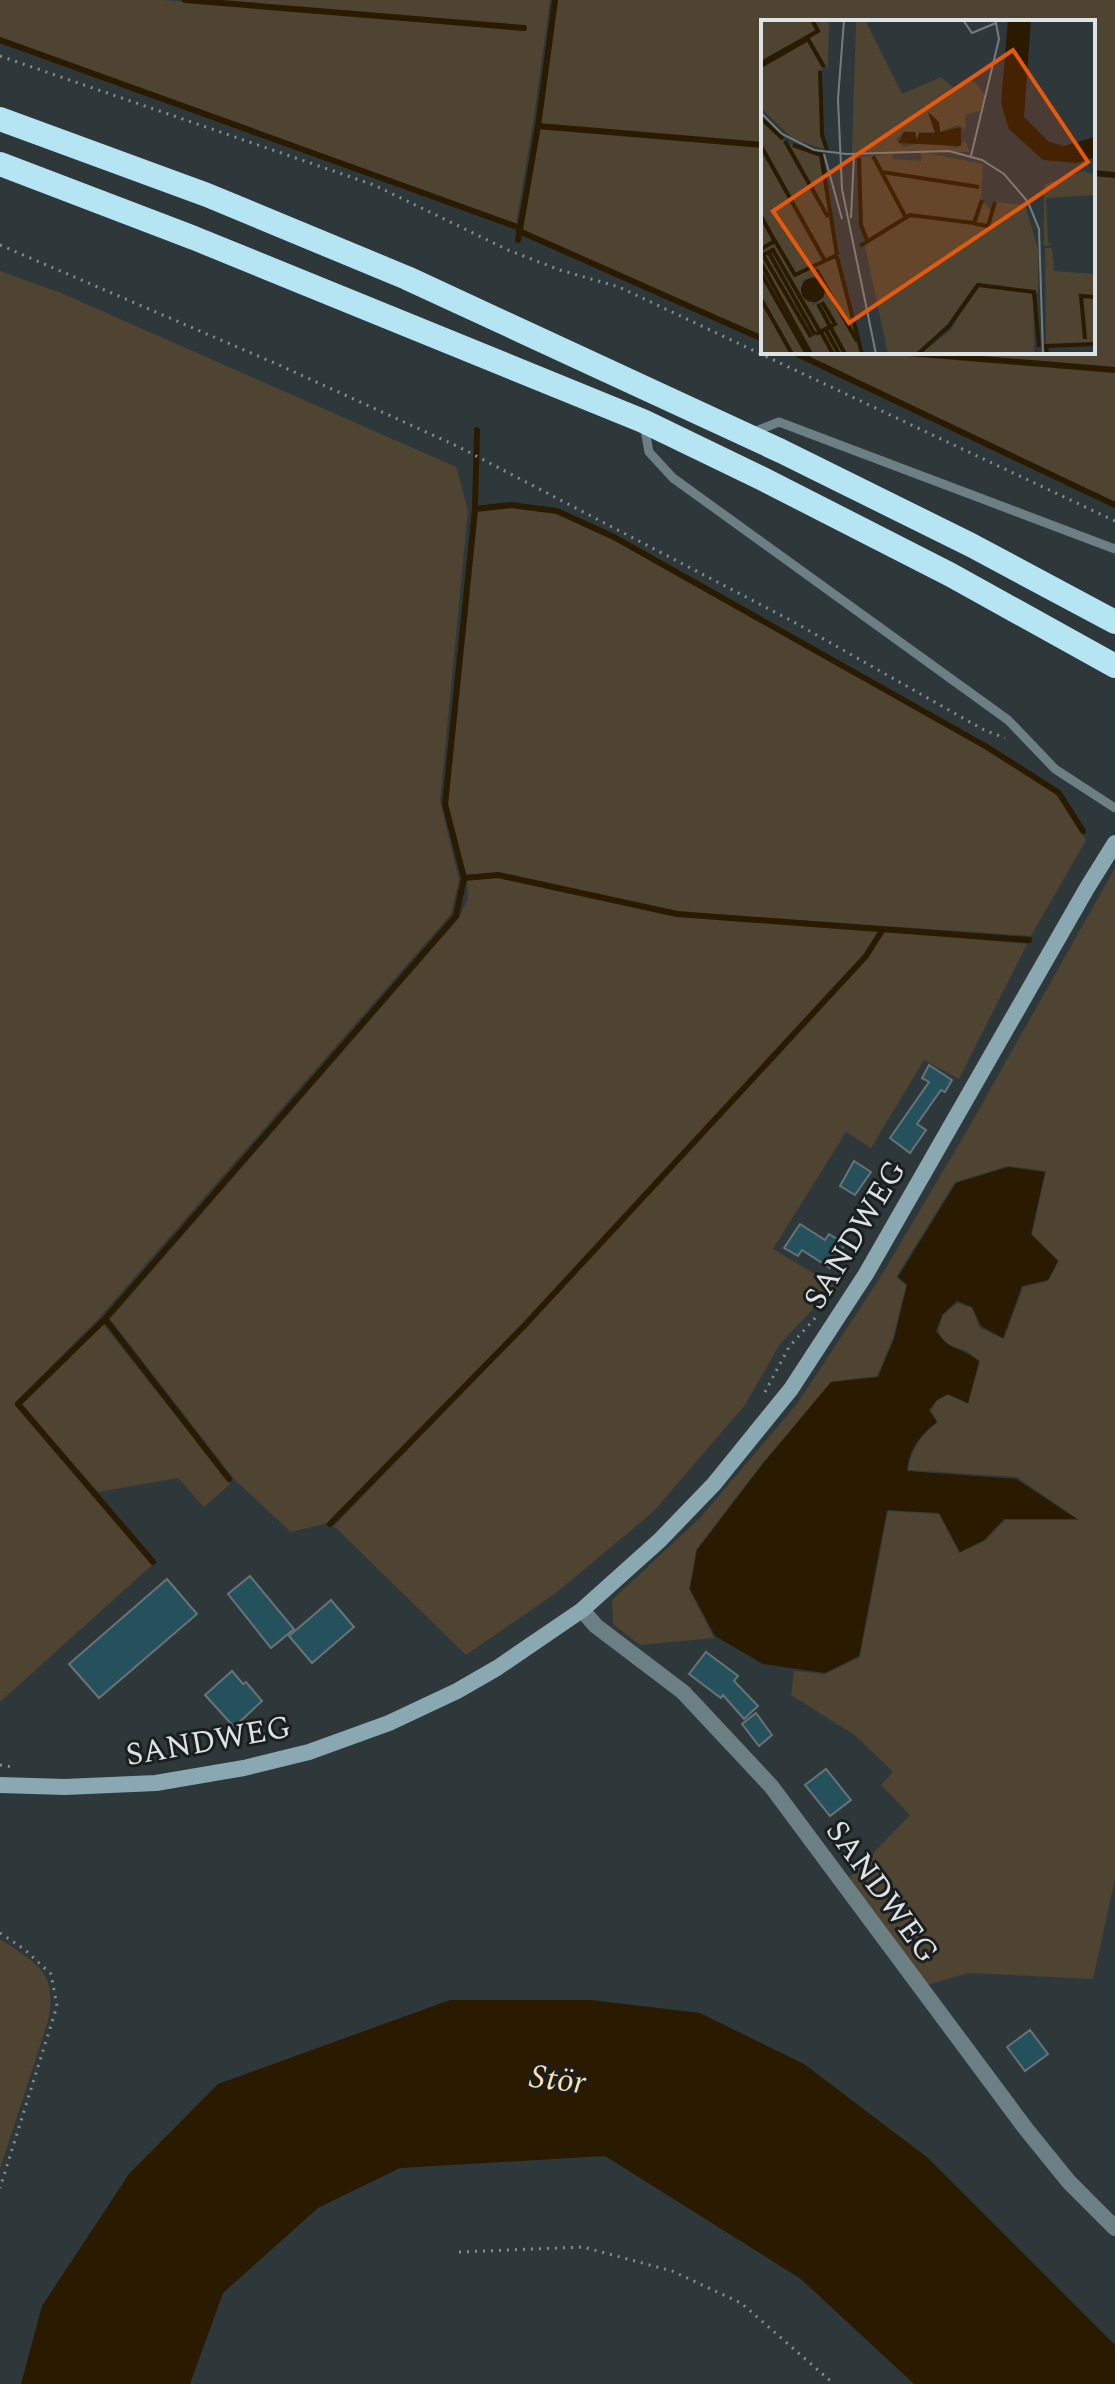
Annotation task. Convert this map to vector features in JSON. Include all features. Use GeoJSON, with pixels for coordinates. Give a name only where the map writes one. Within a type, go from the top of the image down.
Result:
{"type":"FeatureCollection","features":[{"type":"Feature","properties":{"kind":"highway"},"geometry":{"type":"LineString","coordinates":[[0,119],[207,195],[407,278],[747,434],[971,545],[1115,622]]}},
{"type":"Feature","properties":{"kind":"highway"},"geometry":{"type":"LineString","coordinates":[[0,164],[194,238],[643,421],[951,575],[1115,666]]}},
{"type":"Feature","properties":{"kind":"street","name":"SANDWEG"},"geometry":{"type":"LineString","coordinates":[[0,1785],[65,1787],[156,1783],[244,1768],[309,1752],[389,1723],[457,1691],[497,1668],[582,1610],[660,1540],[714,1484],[791,1389],[866,1274],[1115,843]]}},
{"type":"Feature","properties":{"kind":"street","name":"SANDWEG"},"geometry":{"type":"LineString","coordinates":[[582,1610],[596,1626],[683,1692],[771,1786],[1026,2129],[1069,2182],[1115,2228]]}},
{"type":"Feature","properties":{"kind":"lane"},"geometry":{"type":"LineString","coordinates":[[643,421],[649,452],[673,478],[1008,720],[1055,769],[1115,808]]}},
{"type":"Feature","properties":{"kind":"lane"},"geometry":{"type":"LineString","coordinates":[[747,434],[779,422],[1115,549]]}},
{"type":"Feature","properties":{"kind":"path"},"geometry":{"type":"LineString","coordinates":[[0,56],[374,185],[508,250],[560,270],[619,287],[1115,521]]}},
{"type":"Feature","properties":{"kind":"path"},"geometry":{"type":"LineString","coordinates":[[0,245],[279,365],[459,447],[792,621],[984,730],[1034,749]]}},
{"type":"Feature","properties":{"kind":"path"},"geometry":{"type":"LineString","coordinates":[[763,1396],[789,1347],[819,1315]]}},
{"type":"Feature","properties":{"kind":"path"},"geometry":{"type":"LineString","coordinates":[[0,1765],[13,1767]]}},
{"type":"Feature","properties":{"kind":"path"},"geometry":{"type":"LineString","coordinates":[[0,1933],[24,1949],[51,1974],[57,2006],[0,2188]]}},
{"type":"Feature","properties":{"kind":"path"},"geometry":{"type":"LineString","coordinates":[[459,2252],[583,2247],[672,2271],[741,2303],[834,2384]]}},
{"type":"Feature","properties":{"kind":"shaded area"},"geometry":{"type":"Polygon","coordinates":[[[0,0],[164,0],[524,29],[524,26],[205,0],[550,0],[516,224],[0,40],[0,0]]]}},
{"type":"Feature","properties":{"kind":"shaded area"},"geometry":{"type":"Polygon","coordinates":[[[558,0],[1115,0],[1115,173],[1095,171],[1095,20],[761,20],[761,143],[541,124],[558,0]]]}},
{"type":"Feature","properties":{"kind":"shaded area"},"geometry":{"type":"Polygon","coordinates":[[[540,129],[761,147],[761,336],[523,230],[540,129]]]}},
{"type":"Feature","properties":{"kind":"shaded area"},"geometry":{"type":"Polygon","coordinates":[[[1095,175],[1115,177],[1115,369],[934,354],[1095,354],[1095,175]]]}},
{"type":"Feature","properties":{"kind":"shaded area"},"geometry":{"type":"Polygon","coordinates":[[[0,271],[61,293],[456,467],[468,510],[440,801],[459,880],[451,914],[98,1319],[14,1404],[152,1565],[0,1702],[0,271]]]}},
{"type":"Feature","properties":{"kind":"shaded area"},"geometry":{"type":"Polygon","coordinates":[[[800,354],[907,354],[1115,371],[1115,503],[800,354]]]}},
{"type":"Feature","properties":{"kind":"shaded area"},"geometry":{"type":"Polygon","coordinates":[[[511,507],[555,513],[613,540],[985,748],[1056,794],[1086,840],[1031,936],[679,912],[499,873],[466,876],[448,805],[478,511],[511,507]]]}},
{"type":"Feature","properties":{"kind":"shaded area"},"geometry":{"type":"Polygon","coordinates":[[[1115,868],[1115,1879],[1093,1979],[969,1973],[927,1985],[848,1879],[910,1815],[881,1785],[893,1772],[856,1736],[791,1695],[794,1671],[825,1674],[860,1657],[888,1511],[939,1514],[959,1553],[985,1541],[1005,1520],[1079,1520],[1017,1477],[908,1470],[918,1443],[938,1422],[931,1411],[937,1400],[948,1395],[968,1404],[980,1362],[967,1351],[946,1344],[938,1331],[943,1315],[957,1303],[972,1308],[980,1328],[1004,1339],[1023,1287],[1048,1281],[1059,1261],[1032,1235],[1046,1171],[1008,1166],[955,1182],[896,1277],[906,1285],[893,1338],[877,1376],[831,1382],[761,1465],[696,1550],[689,1589],[714,1638],[640,1645],[613,1624],[612,1600],[700,1518],[797,1404],[880,1278],[1115,868]]]}},
{"type":"Feature","properties":{"kind":"shaded area"},"geometry":{"type":"Polygon","coordinates":[[[498,877],[677,916],[879,932],[865,954],[523,1325],[328,1523],[291,1532],[235,1480],[110,1319],[459,918],[468,899],[467,880],[498,877]]]}},
{"type":"Feature","properties":{"kind":"shaded area"},"geometry":{"type":"Polygon","coordinates":[[[883,931],[1027,944],[959,1079],[924,1060],[871,1148],[846,1132],[773,1249],[838,1288],[780,1344],[745,1405],[653,1512],[557,1592],[466,1655],[334,1526],[525,1328],[867,957],[883,931]]]}},
{"type":"Feature","properties":{"kind":"shaded area"},"geometry":{"type":"Polygon","coordinates":[[[103,1324],[230,1484],[204,1507],[178,1478],[98,1492],[20,1405],[103,1324]]]}},
{"type":"Feature","properties":{"kind":"shaded area"},"geometry":{"type":"Polygon","coordinates":[[[0,1939],[25,1955],[42,1971],[50,1991],[50,2004],[48,2021],[0,2169],[0,1939]]]}},
{"type":"Feature","properties":{"kind":"water"},"geometry":{"type":"Polygon","coordinates":[[[1008,1167],[1045,1172],[1031,1234],[1058,1261],[1048,1280],[1022,1286],[1003,1338],[981,1326],[972,1307],[957,1301],[942,1315],[936,1331],[951,1346],[979,1361],[968,1403],[948,1394],[937,1400],[929,1410],[937,1422],[916,1443],[907,1471],[1016,1479],[1077,1519],[1004,1519],[984,1540],[960,1552],[939,1513],[887,1510],[859,1656],[825,1673],[763,1664],[715,1636],[690,1589],[697,1550],[831,1382],[878,1377],[894,1339],[907,1285],[898,1277],[956,1183],[1008,1167]]]}},
{"type":"Feature","properties":{"kind":"water","name":"Stör"},"geometry":{"type":"Polygon","coordinates":[[[450,2000],[591,2000],[700,2013],[804,2064],[928,2158],[1115,2345],[1115,2384],[914,2384],[801,2279],[605,2156],[400,2168],[318,2208],[223,2293],[190,2384],[21,2384],[42,2306],[129,2174],[218,2084],[450,2000]]]}},
{"type":"Feature","properties":{"kind":"building"},"geometry":{"type":"Polygon","coordinates":[[[929,1065],[952,1080],[917,1124],[926,1130],[910,1153],[890,1138],[929,1082],[922,1078],[929,1065]]]}},
{"type":"Feature","properties":{"kind":"building"},"geometry":{"type":"Polygon","coordinates":[[[854,1161],[871,1172],[855,1195],[840,1186],[854,1161]]]}},
{"type":"Feature","properties":{"kind":"building"},"geometry":{"type":"Polygon","coordinates":[[[800,1224],[825,1240],[829,1234],[845,1244],[830,1268],[802,1250],[798,1256],[784,1248],[800,1224]]]}},
{"type":"Feature","properties":{"kind":"building"},"geometry":{"type":"Polygon","coordinates":[[[250,1576],[294,1629],[271,1648],[228,1594],[250,1576]]]}},
{"type":"Feature","properties":{"kind":"building"},"geometry":{"type":"Polygon","coordinates":[[[167,1579],[197,1614],[99,1698],[69,1664],[167,1579]]]}},
{"type":"Feature","properties":{"kind":"building"},"geometry":{"type":"Polygon","coordinates":[[[331,1600],[354,1627],[312,1663],[289,1636],[331,1600]]]}},
{"type":"Feature","properties":{"kind":"building"},"geometry":{"type":"Polygon","coordinates":[[[706,1652],[738,1676],[734,1681],[758,1706],[744,1719],[723,1695],[721,1698],[689,1674],[706,1652]]]}},
{"type":"Feature","properties":{"kind":"building"},"geometry":{"type":"Polygon","coordinates":[[[232,1671],[262,1701],[234,1727],[205,1695],[232,1671]]]}},
{"type":"Feature","properties":{"kind":"building"},"geometry":{"type":"Polygon","coordinates":[[[756,1713],[772,1735],[759,1746],[742,1724],[756,1713]]]}},
{"type":"Feature","properties":{"kind":"building"},"geometry":{"type":"Polygon","coordinates":[[[826,1769],[851,1800],[830,1816],[805,1785],[826,1769]]]}},
{"type":"Feature","properties":{"kind":"building"},"geometry":{"type":"Polygon","coordinates":[[[1030,2030],[1048,2054],[1025,2071],[1007,2047],[1030,2030]]]}},
{"type":"Feature","properties":{"kind":"waterway"},"geometry":{"type":"LineString","coordinates":[[185,0],[524,28]]}},
{"type":"Feature","properties":{"kind":"waterway"},"geometry":{"type":"LineString","coordinates":[[518,240],[555,0]]}},
{"type":"Feature","properties":{"kind":"waterway"},"geometry":{"type":"LineString","coordinates":[[0,40],[520,228]]}},
{"type":"Feature","properties":{"kind":"waterway"},"geometry":{"type":"LineString","coordinates":[[538,126],[761,145]]}},
{"type":"Feature","properties":{"kind":"waterway"},"geometry":{"type":"LineString","coordinates":[[1095,173],[1115,175]]}},
{"type":"Feature","properties":{"kind":"waterway"},"geometry":{"type":"LineString","coordinates":[[519,231],[761,338]]}},
{"type":"Feature","properties":{"kind":"waterway"},"geometry":{"type":"LineString","coordinates":[[797,354],[1115,505]]}},
{"type":"Feature","properties":{"kind":"waterway"},"geometry":{"type":"LineString","coordinates":[[920,354],[1115,370]]}},
{"type":"Feature","properties":{"kind":"waterway"},"geometry":{"type":"LineString","coordinates":[[229,1479],[105,1319],[456,916],[464,878],[445,804],[475,509],[477,430]]}},
{"type":"Feature","properties":{"kind":"waterway"},"geometry":{"type":"LineString","coordinates":[[475,509],[511,505],[557,511],[614,537],[987,747],[1059,793],[1083,831]]}},
{"type":"Feature","properties":{"kind":"waterway"},"geometry":{"type":"LineString","coordinates":[[464,878],[498,875],[677,914],[1029,940]]}},
{"type":"Feature","properties":{"kind":"waterway"},"geometry":{"type":"LineString","coordinates":[[330,1524],[524,1326],[866,956],[883,929]]}},
{"type":"Feature","properties":{"kind":"waterway"},"geometry":{"type":"LineString","coordinates":[[105,1319],[18,1404],[153,1562]]}}]}
